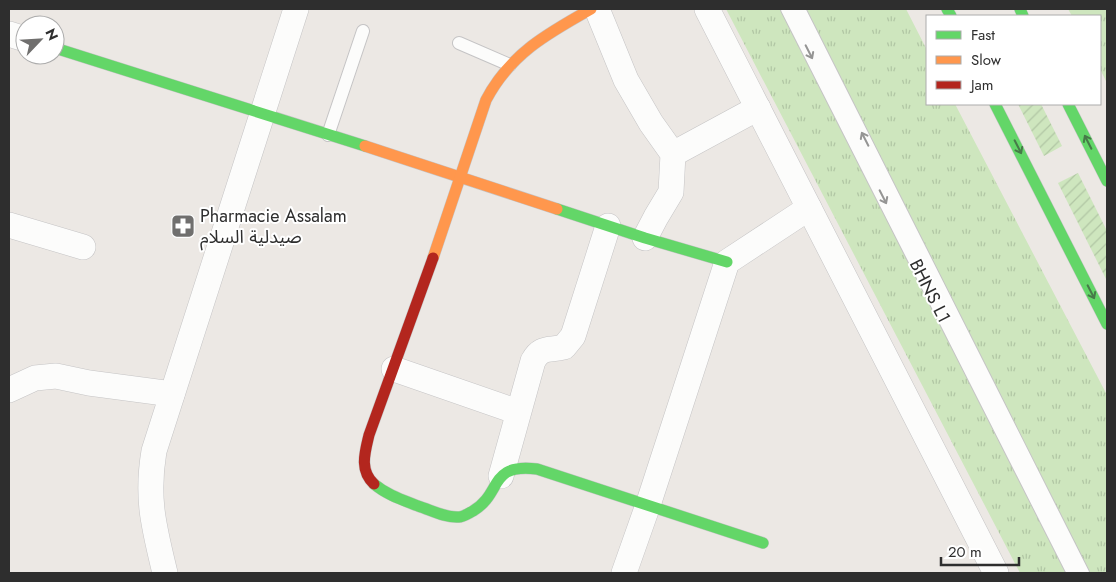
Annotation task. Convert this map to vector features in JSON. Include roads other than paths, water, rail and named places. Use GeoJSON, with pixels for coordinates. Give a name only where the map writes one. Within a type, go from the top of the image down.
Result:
{"type":"FeatureCollection","features":[{"type":"Feature","properties":{"kind":"street"},"geometry":{"type":"LineString","coordinates":[[165,573],[151,510],[150,481],[154,451],[296,9]]}},
{"type":"Feature","properties":{"kind":"street"},"geometry":{"type":"LineString","coordinates":[[591,9],[545,35],[528,48],[495,83],[486,100],[394,369],[369,435],[364,457],[365,470],[371,481],[383,492],[446,516],[460,517],[472,512],[482,504],[501,476],[532,362],[537,353],[564,347],[573,336],[608,226]]}},
{"type":"Feature","properties":{"kind":"street"},"geometry":{"type":"LineString","coordinates":[[597,9],[626,80],[651,123],[673,154],[672,192],[645,238]]}},
{"type":"Feature","properties":{"kind":"street"},"geometry":{"type":"LineString","coordinates":[[707,9],[996,573]]}},
{"type":"Feature","properties":{"kind":"street"},"geometry":{"type":"LineString","coordinates":[[65,51],[461,177],[645,238],[727,262]]}},
{"type":"Feature","properties":{"kind":"street"},"geometry":{"type":"LineString","coordinates":[[996,105],[1107,324]]}},
{"type":"Feature","properties":{"kind":"street"},"geometry":{"type":"LineString","coordinates":[[1069,105],[1107,181]]}},
{"type":"Feature","properties":{"kind":"street"},"geometry":{"type":"LineString","coordinates":[[673,154],[758,108]]}},
{"type":"Feature","properties":{"kind":"street"},"geometry":{"type":"LineString","coordinates":[[624,573],[727,262],[809,208]]}},
{"type":"Feature","properties":{"kind":"street"},"geometry":{"type":"LineString","coordinates":[[9,225],[82,248]]}},
{"type":"Feature","properties":{"kind":"street"},"geometry":{"type":"LineString","coordinates":[[394,369],[518,412]]}},
{"type":"Feature","properties":{"kind":"street"},"geometry":{"type":"LineString","coordinates":[[9,390],[35,378],[56,376],[88,383],[172,394]]}},
{"type":"Feature","properties":{"kind":"street"},"geometry":{"type":"LineString","coordinates":[[501,476],[510,470],[521,467],[537,469],[763,543]]}},
{"type":"Feature","properties":{"kind":"lane","name":"BHNS L1"},"geometry":{"type":"LineString","coordinates":[[787,9],[1072,573]]}},
{"type":"Feature","properties":{"kind":"lane","name":"BHNS L1"},"geometry":{"type":"LineString","coordinates":[[799,9],[1083,573]]}},
{"type":"Feature","properties":{"kind":"lane"},"geometry":{"type":"LineString","coordinates":[[328,135],[363,32]]}},
{"type":"Feature","properties":{"kind":"lane"},"geometry":{"type":"LineString","coordinates":[[459,43],[510,65]]}},
{"type":"Feature","properties":{"kind":"place","name":"Pharmacie Assalam صيدلية السلام"},"geometry":{"type":"Point","coordinates":[183,226]}}]}
